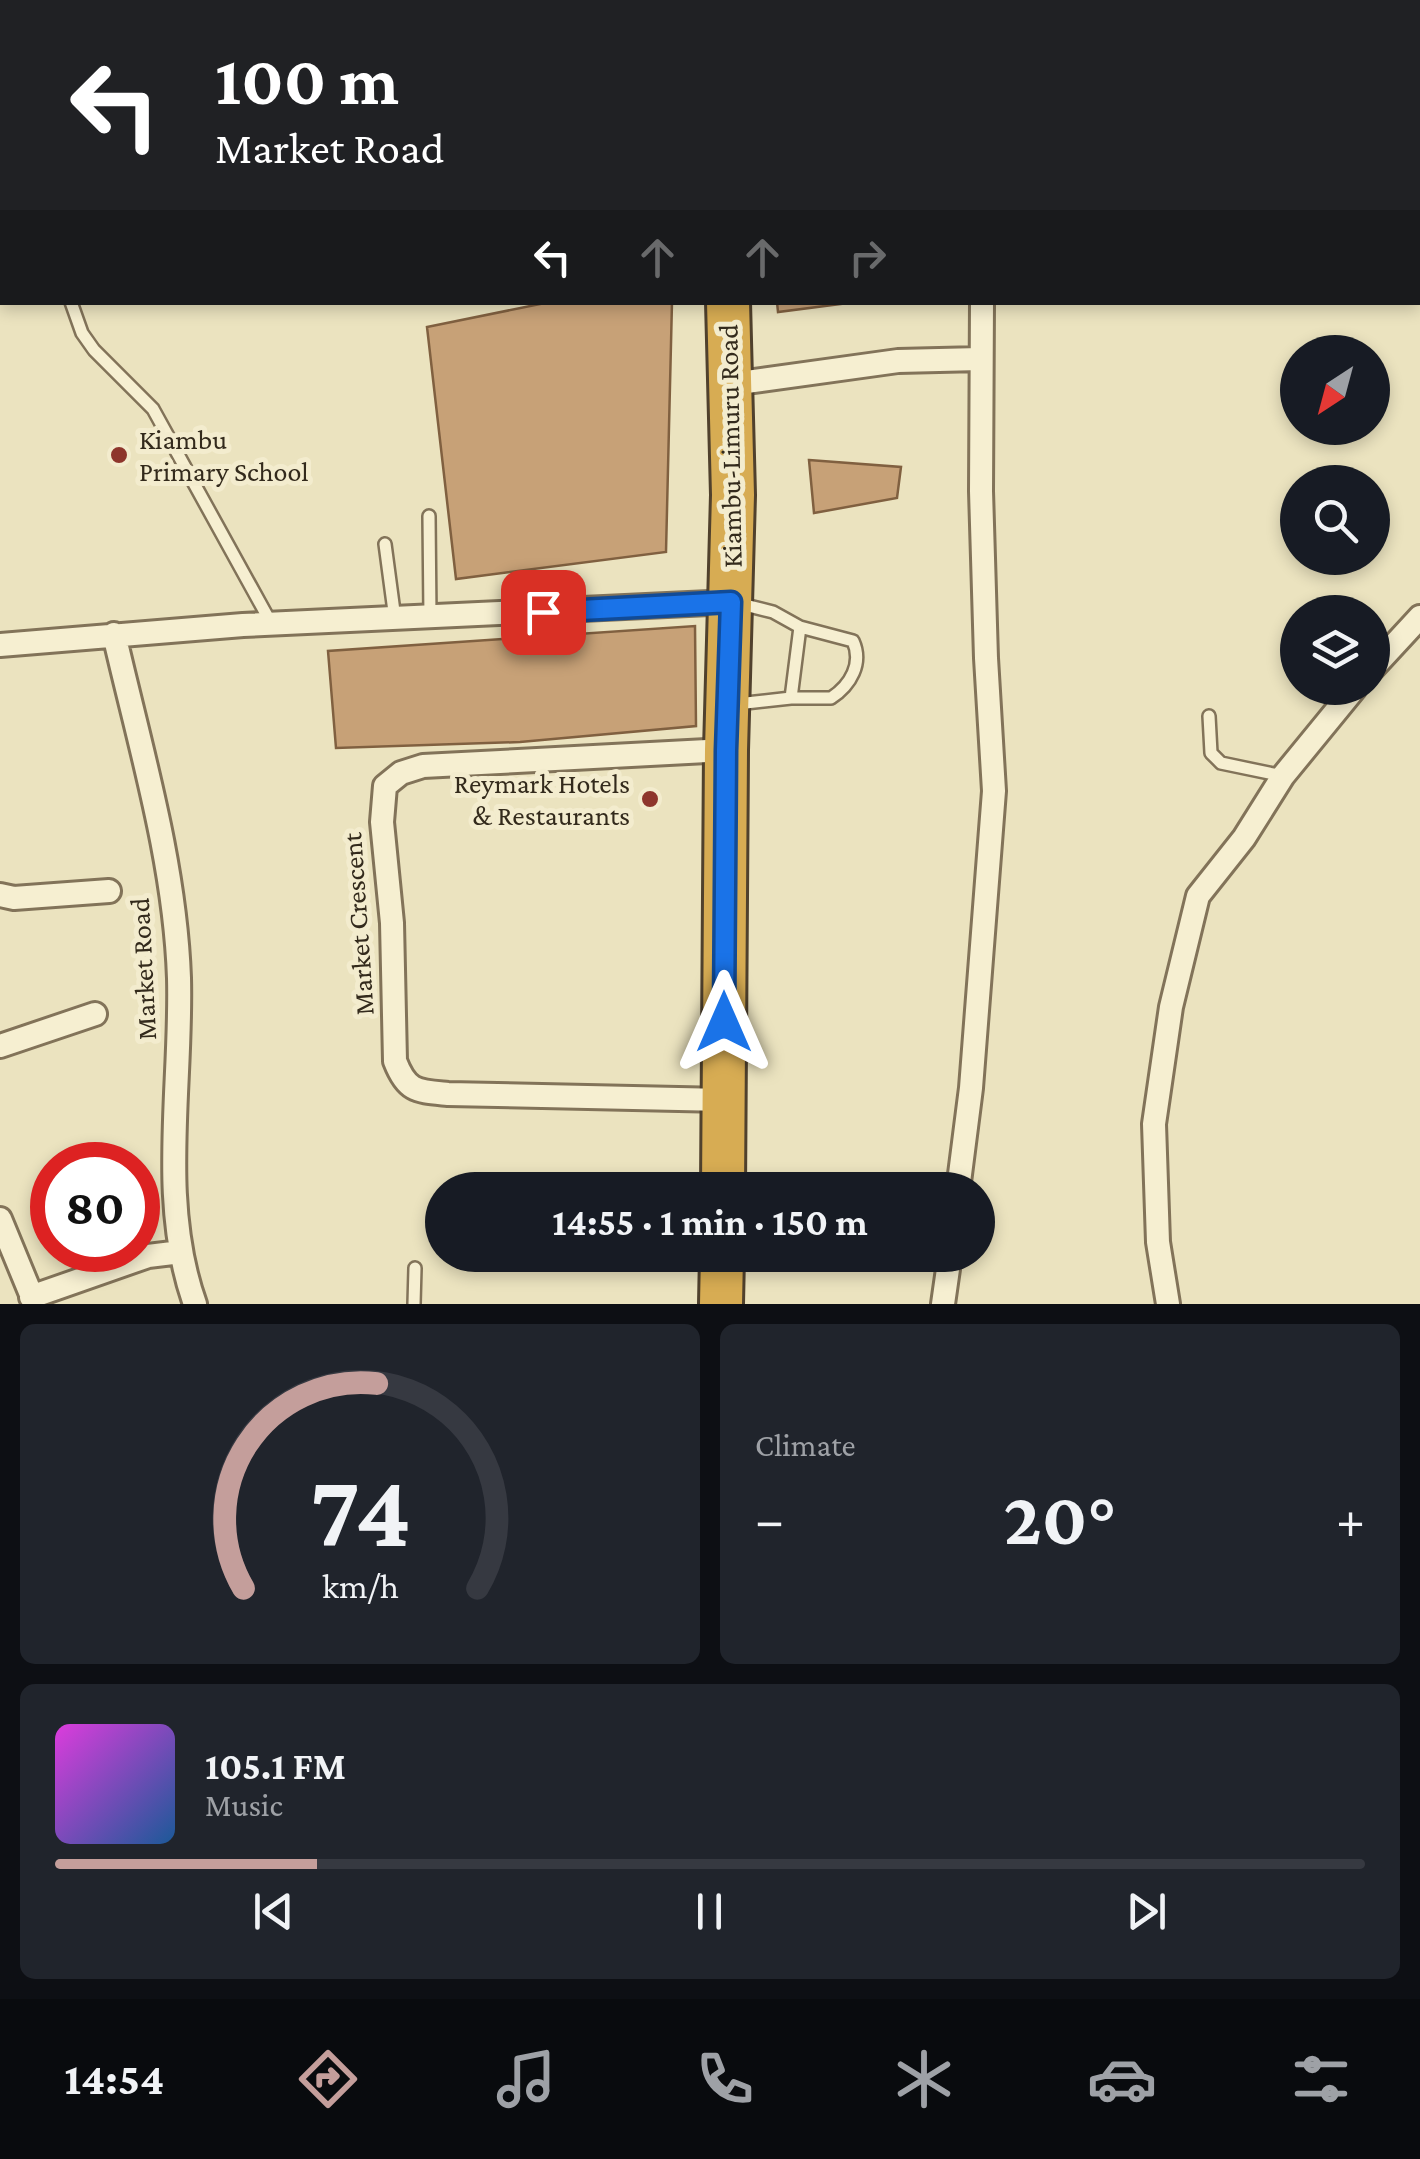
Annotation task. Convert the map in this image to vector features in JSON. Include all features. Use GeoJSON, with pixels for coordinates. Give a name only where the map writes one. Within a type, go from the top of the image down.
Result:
{"type":"FeatureCollection","features":[{"type":"Feature","properties":{"kind":"highway","name":"Kiambu-Limuru Road"},"geometry":{"type":"LineString","coordinates":[[722,1172],[731,602],[732,384],[728,305]]}},
{"type":"Feature","properties":{"kind":"highway"},"geometry":{"type":"LineString","coordinates":[[721,1304],[722,1272]]}},
{"type":"Feature","properties":{"kind":"street"},"geometry":{"type":"LineString","coordinates":[[960,1172],[971,1088],[994,791],[986,658],[982,305]]}},
{"type":"Feature","properties":{"kind":"street"},"geometry":{"type":"LineString","coordinates":[[732,384],[898,360],[980,358]]}},
{"type":"Feature","properties":{"kind":"street"},"geometry":{"type":"LineString","coordinates":[[0,645],[271,624],[731,602]]}},
{"type":"Feature","properties":{"kind":"street"},"geometry":{"type":"LineString","coordinates":[[1390,649],[1420,617]]}},
{"type":"Feature","properties":{"kind":"street","name":"Market Road"},"geometry":{"type":"LineString","coordinates":[[114,634],[171,896],[178,976],[174,1194],[181,1252],[195,1304]]}},
{"type":"Feature","properties":{"kind":"street"},"geometry":{"type":"LineString","coordinates":[[1168,1304],[1158,1242],[1154,1124],[1171,1007],[1198,896],[1244,838],[1283,776],[1341,705]]}},
{"type":"Feature","properties":{"kind":"street","name":"Market Crescent"},"geometry":{"type":"LineString","coordinates":[[724,1100],[448,1094],[412,1089],[402,1080],[396,1061],[392,923],[382,822],[385,786],[400,773],[424,766],[726,750]]}},
{"type":"Feature","properties":{"kind":"street"},"geometry":{"type":"LineString","coordinates":[[0,894],[14,898],[109,892]]}},
{"type":"Feature","properties":{"kind":"street"},"geometry":{"type":"LineString","coordinates":[[0,1046],[96,1014]]}},
{"type":"Feature","properties":{"kind":"street"},"geometry":{"type":"LineString","coordinates":[[0,1219],[33,1301],[148,1256],[181,1252]]}},
{"type":"Feature","properties":{"kind":"street"},"geometry":{"type":"LineString","coordinates":[[944,1304],[948,1272]]}},
{"type":"Feature","properties":{"kind":"lane"},"geometry":{"type":"LineString","coordinates":[[72,305],[82,333],[94,350],[152,410],[271,624]]}},
{"type":"Feature","properties":{"kind":"lane"},"geometry":{"type":"LineString","coordinates":[[429,516],[430,617]]}},
{"type":"Feature","properties":{"kind":"lane"},"geometry":{"type":"LineString","coordinates":[[384,544],[395,618]]}},
{"type":"Feature","properties":{"kind":"lane"},"geometry":{"type":"LineString","coordinates":[[727,705],[832,698],[850,680],[857,664],[852,640],[800,627],[773,612],[731,602]]}},
{"type":"Feature","properties":{"kind":"lane"},"geometry":{"type":"LineString","coordinates":[[791,698],[800,627]]}},
{"type":"Feature","properties":{"kind":"lane"},"geometry":{"type":"LineString","coordinates":[[1209,716],[1211,753],[1221,763],[1283,776]]}},
{"type":"Feature","properties":{"kind":"lane"},"geometry":{"type":"LineString","coordinates":[[414,1304],[415,1268]]}},
{"type":"Feature","properties":{"kind":"building"},"geometry":{"type":"Polygon","coordinates":[[[535,305],[672,305],[666,552],[456,579],[427,327],[535,305]]]}},
{"type":"Feature","properties":{"kind":"building"},"geometry":{"type":"Polygon","coordinates":[[[777,305],[833,305],[778,312],[777,305]]]}},
{"type":"Feature","properties":{"kind":"building"},"geometry":{"type":"Polygon","coordinates":[[[809,460],[901,467],[897,498],[814,513],[809,460]]]}},
{"type":"Feature","properties":{"kind":"building"},"geometry":{"type":"Polygon","coordinates":[[[695,626],[696,726],[520,742],[336,748],[328,651],[695,626]]]}},
{"type":"Feature","properties":{"kind":"place","name":"Kiambu Primary School"},"geometry":{"type":"Point","coordinates":[119,455]}},
{"type":"Feature","properties":{"kind":"place","name":"Reymark Hotels & Restaurants"},"geometry":{"type":"Point","coordinates":[650,799]}},
{"type":"Feature","properties":{"kind":"route"},"geometry":{"type":"LineString","coordinates":[[543,612],[731,602],[724,1022]]}}]}
